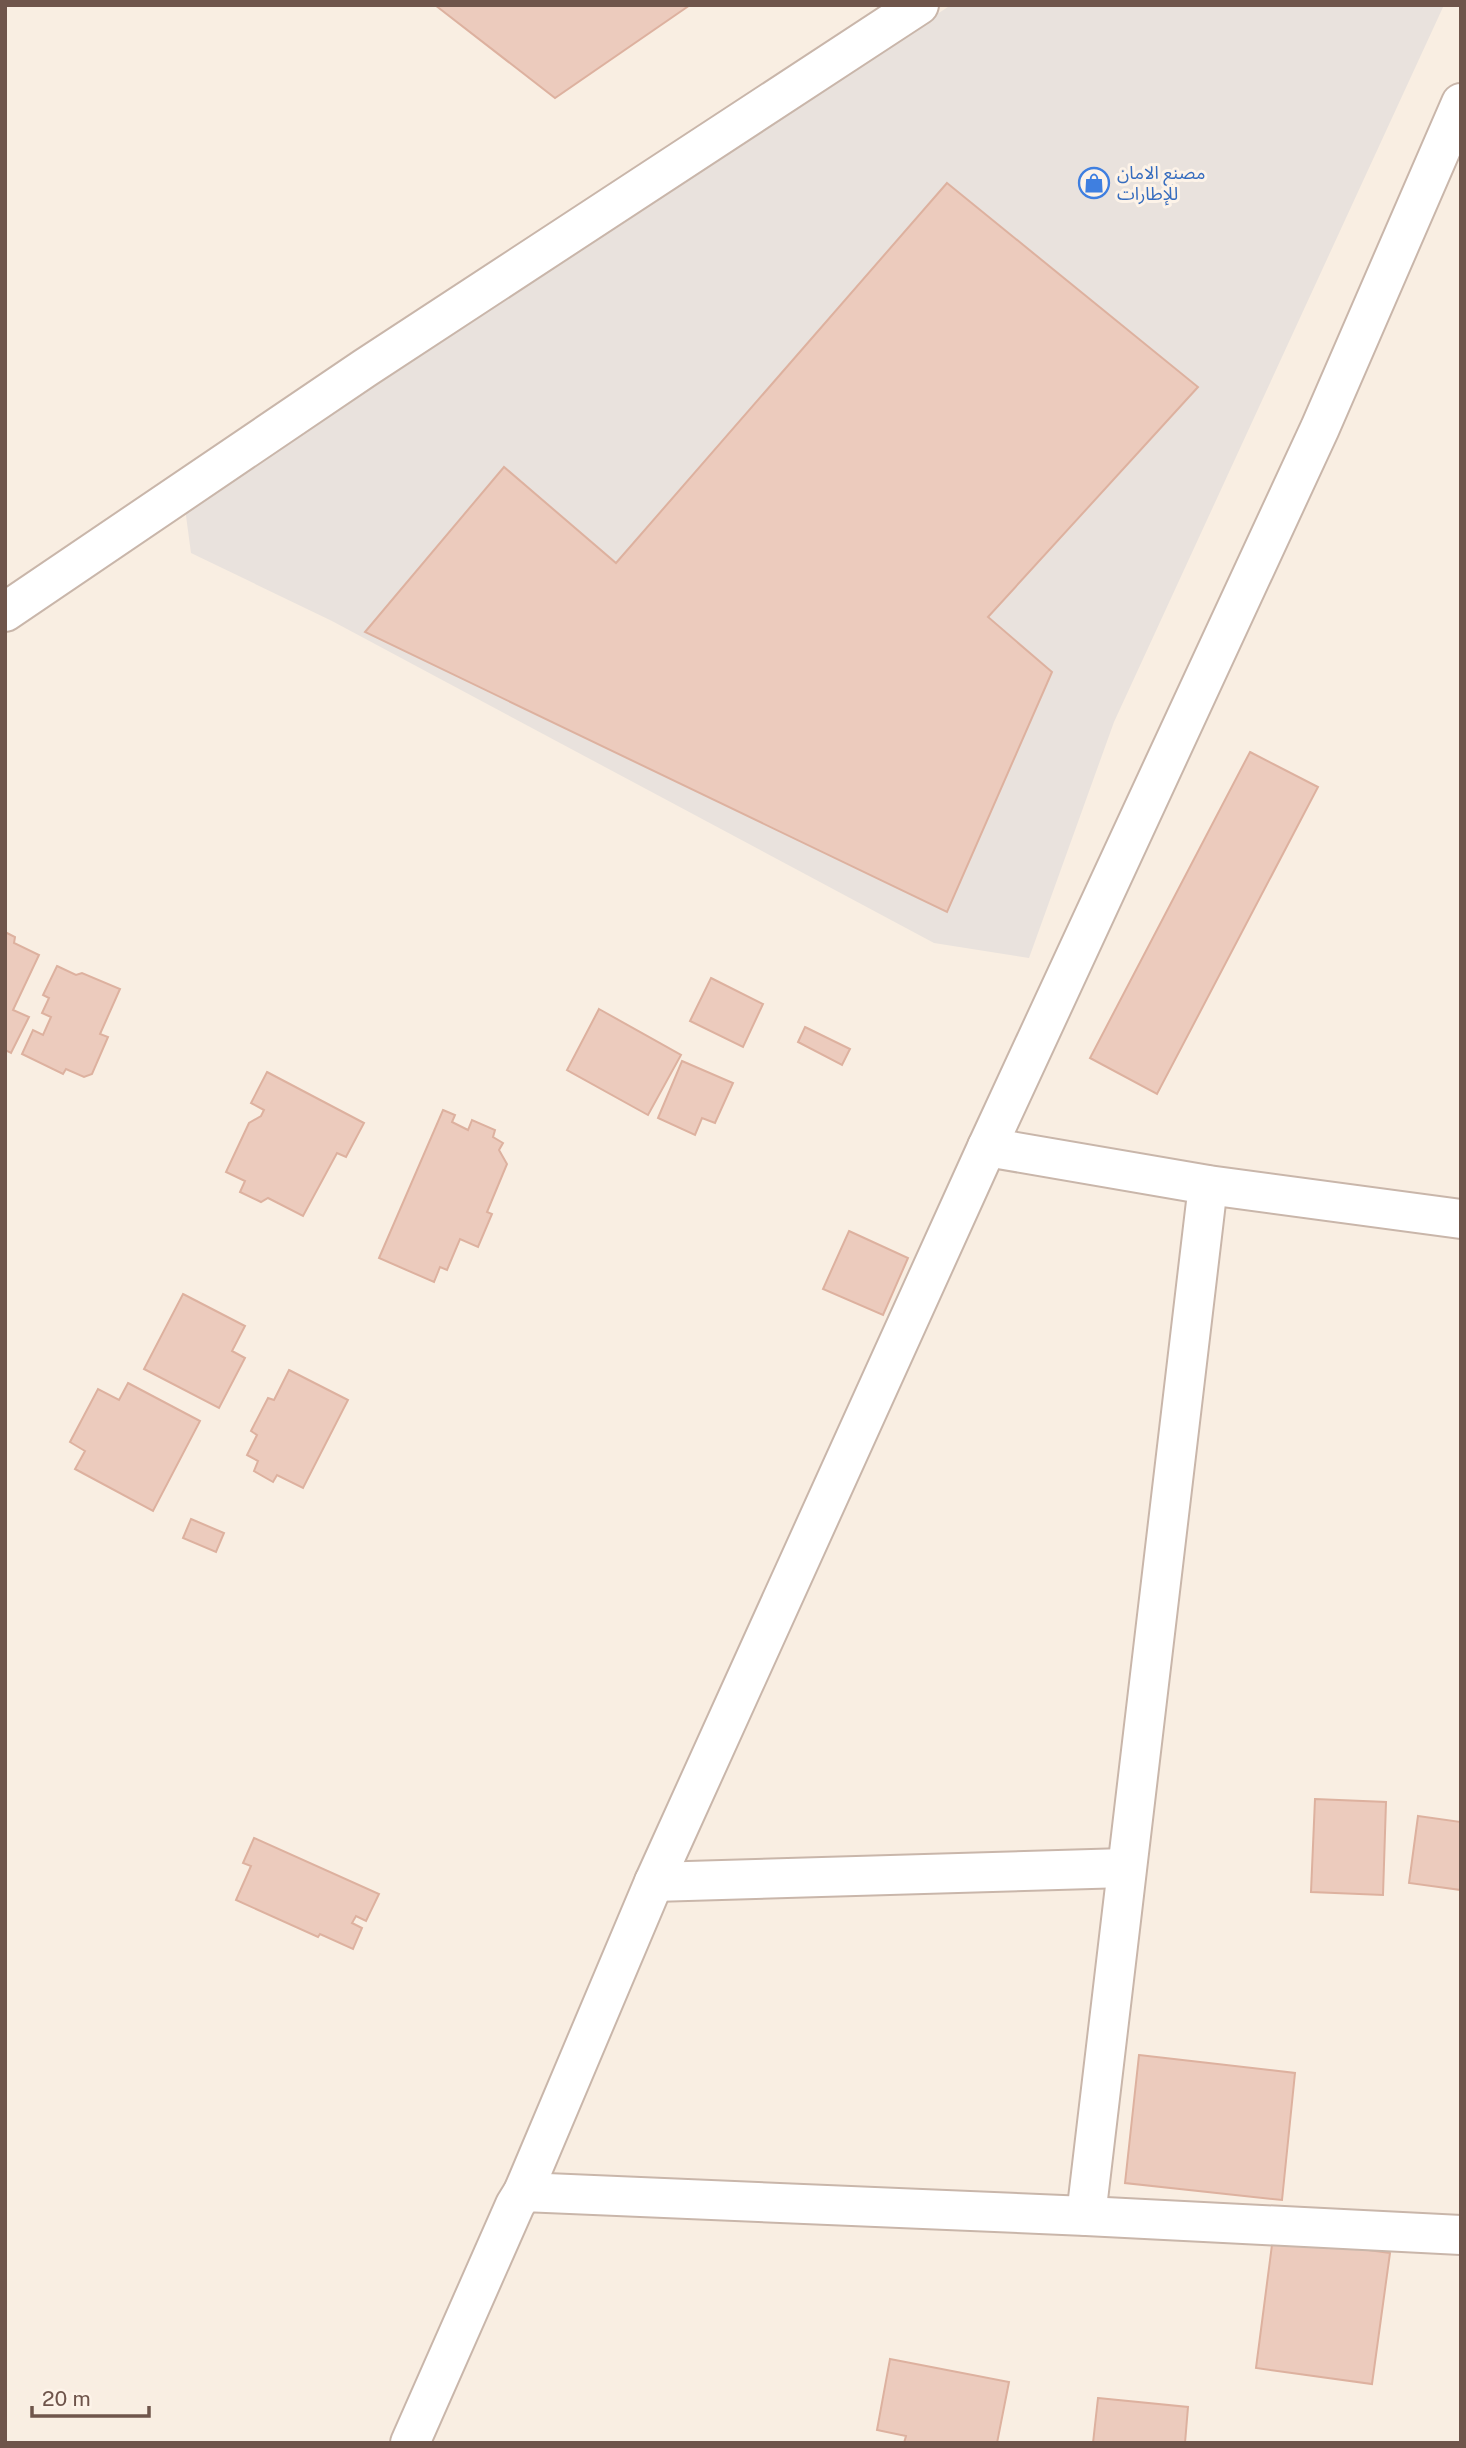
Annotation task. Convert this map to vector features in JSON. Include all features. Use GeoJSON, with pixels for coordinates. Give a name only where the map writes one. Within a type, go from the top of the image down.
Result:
{"type":"FeatureCollection","features":[{"type":"Feature","properties":{"kind":"street"},"geometry":{"type":"LineString","coordinates":[[5,611],[901,10]]}},
{"type":"Feature","properties":{"kind":"street"},"geometry":{"type":"LineString","coordinates":[[410,2443],[523,2192],[654,1882],[987,1147],[1320,428],[1461,103]]}},
{"type":"Feature","properties":{"kind":"street"},"geometry":{"type":"LineString","coordinates":[[987,1147],[1208,1185],[1461,1219]]}},
{"type":"Feature","properties":{"kind":"street"},"geometry":{"type":"LineString","coordinates":[[1086,2216],[1125,1868],[1208,1185]]}},
{"type":"Feature","properties":{"kind":"street"},"geometry":{"type":"LineString","coordinates":[[654,1882],[1125,1868]]}},
{"type":"Feature","properties":{"kind":"street"},"geometry":{"type":"LineString","coordinates":[[523,2192],[1461,2235]]}},
{"type":"Feature","properties":{"kind":"shaded area"},"geometry":{"type":"Polygon","coordinates":[[[951,5],[1444,5],[1114,722],[1029,958],[934,943],[332,621],[191,553],[185,508],[951,5]]]}},
{"type":"Feature","properties":{"kind":"building"},"geometry":{"type":"Polygon","coordinates":[[[435,5],[690,5],[555,98],[435,5]]]}},
{"type":"Feature","properties":{"kind":"building"},"geometry":{"type":"Polygon","coordinates":[[[947,183],[1198,387],[988,617],[1052,672],[947,912],[365,632],[504,467],[616,563],[947,183]]]}},
{"type":"Feature","properties":{"kind":"building"},"geometry":{"type":"Polygon","coordinates":[[[1250,752],[1318,787],[1157,1094],[1090,1058],[1250,752]]]}},
{"type":"Feature","properties":{"kind":"building"},"geometry":{"type":"Polygon","coordinates":[[[5,932],[15,937],[14,943],[39,955],[13,1010],[29,1017],[11,1053],[5,1050],[5,932]]]}},
{"type":"Feature","properties":{"kind":"building"},"geometry":{"type":"Polygon","coordinates":[[[57,966],[120,989],[100,1034],[108,1037],[92,1074],[84,1077],[66,1069],[63,1074],[22,1054],[33,1030],[43,1035],[51,1017],[42,1013],[49,998],[43,995],[57,966]]]}},
{"type":"Feature","properties":{"kind":"building"},"geometry":{"type":"Polygon","coordinates":[[[711,978],[763,1004],[743,1047],[690,1021],[711,978]]]}},
{"type":"Feature","properties":{"kind":"building"},"geometry":{"type":"Polygon","coordinates":[[[599,1009],[681,1055],[648,1115],[567,1070],[599,1009]]]}},
{"type":"Feature","properties":{"kind":"building"},"geometry":{"type":"Polygon","coordinates":[[[805,1027],[850,1049],[842,1065],[798,1042],[805,1027]]]}},
{"type":"Feature","properties":{"kind":"building"},"geometry":{"type":"Polygon","coordinates":[[[682,1061],[733,1083],[715,1123],[702,1118],[695,1135],[658,1118],[682,1061]]]}},
{"type":"Feature","properties":{"kind":"building"},"geometry":{"type":"Polygon","coordinates":[[[267,1072],[364,1123],[346,1157],[337,1153],[303,1216],[268,1198],[261,1202],[240,1192],[245,1181],[226,1172],[249,1123],[261,1116],[264,1110],[251,1103],[267,1072]]]}},
{"type":"Feature","properties":{"kind":"building"},"geometry":{"type":"Polygon","coordinates":[[[443,1110],[455,1115],[452,1122],[468,1130],[472,1120],[495,1130],[493,1137],[503,1143],[499,1150],[507,1164],[487,1212],[492,1214],[478,1247],[460,1239],[447,1270],[440,1267],[434,1282],[379,1258],[443,1110]]]}},
{"type":"Feature","properties":{"kind":"building"},"geometry":{"type":"Polygon","coordinates":[[[849,1231],[908,1258],[883,1315],[823,1289],[849,1231]]]}},
{"type":"Feature","properties":{"kind":"building"},"geometry":{"type":"Polygon","coordinates":[[[183,1294],[245,1326],[232,1351],[245,1358],[219,1408],[144,1369],[183,1294]]]}},
{"type":"Feature","properties":{"kind":"building"},"geometry":{"type":"Polygon","coordinates":[[[289,1370],[348,1400],[303,1488],[277,1475],[273,1482],[254,1471],[258,1461],[247,1455],[257,1435],[251,1431],[268,1398],[274,1400],[289,1370]]]}},
{"type":"Feature","properties":{"kind":"building"},"geometry":{"type":"Polygon","coordinates":[[[128,1383],[200,1421],[153,1511],[75,1469],[85,1451],[70,1442],[98,1389],[119,1400],[128,1383]]]}},
{"type":"Feature","properties":{"kind":"building"},"geometry":{"type":"Polygon","coordinates":[[[191,1519],[224,1533],[216,1552],[183,1538],[191,1519]]]}},
{"type":"Feature","properties":{"kind":"building"},"geometry":{"type":"Polygon","coordinates":[[[1315,1799],[1386,1802],[1383,1895],[1311,1892],[1315,1799]]]}},
{"type":"Feature","properties":{"kind":"building"},"geometry":{"type":"Polygon","coordinates":[[[1418,1816],[1461,1822],[1461,1890],[1409,1883],[1418,1816]]]}},
{"type":"Feature","properties":{"kind":"building"},"geometry":{"type":"Polygon","coordinates":[[[254,1838],[379,1894],[366,1921],[356,1916],[352,1923],[362,1928],[353,1949],[320,1934],[318,1937],[236,1900],[251,1866],[243,1863],[254,1838]]]}},
{"type":"Feature","properties":{"kind":"building"},"geometry":{"type":"Polygon","coordinates":[[[1139,2055],[1295,2073],[1282,2200],[1125,2183],[1139,2055]]]}},
{"type":"Feature","properties":{"kind":"building"},"geometry":{"type":"Polygon","coordinates":[[[1273,2237],[1390,2253],[1372,2384],[1256,2368],[1273,2237]]]}},
{"type":"Feature","properties":{"kind":"building"},"geometry":{"type":"Polygon","coordinates":[[[890,2359],[1009,2382],[997,2443],[904,2443],[906,2436],[877,2430],[890,2359]]]}},
{"type":"Feature","properties":{"kind":"building"},"geometry":{"type":"Polygon","coordinates":[[[1098,2398],[1188,2407],[1185,2443],[1093,2443],[1098,2398]]]}},
{"type":"Feature","properties":{"kind":"place","name":"مصنع الامان للإطارات"},"geometry":{"type":"Point","coordinates":[1094,183]}}]}
